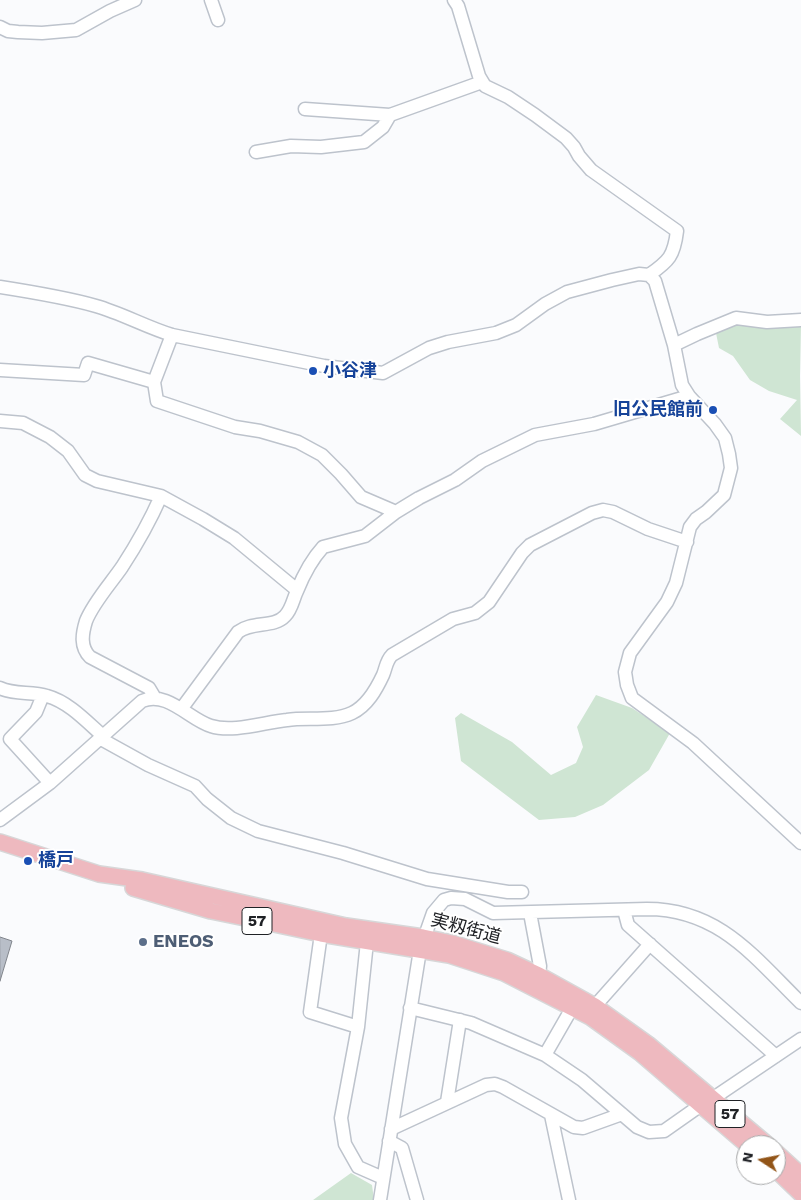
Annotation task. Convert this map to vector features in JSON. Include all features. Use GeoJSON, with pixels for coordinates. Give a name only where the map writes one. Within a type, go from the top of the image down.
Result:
{"type":"FeatureCollection","features":[{"type":"Feature","properties":{"kind":"main road","name":"実籾街道"},"geometry":{"type":"LineString","coordinates":[[0,842],[100,874],[142,880],[422,943],[449,955],[498,971],[590,1017],[754,1135]]}},
{"type":"Feature","properties":{"kind":"main road","name":"実籾街道"},"geometry":{"type":"LineString","coordinates":[[100,874],[116,883],[211,911],[367,942],[452,943],[507,960],[596,1006],[648,1044],[737,1135]]}},
{"type":"Feature","properties":{"kind":"main road"},"geometry":{"type":"LineString","coordinates":[[786,1161],[801,1175]]}},
{"type":"Feature","properties":{"kind":"main road"},"geometry":{"type":"LineString","coordinates":[[786,1180],[801,1194]]}},
{"type":"Feature","properties":{"kind":"street"},"geometry":{"type":"LineString","coordinates":[[0,27],[18,32],[42,33],[76,30],[110,11],[135,0]]}},
{"type":"Feature","properties":{"kind":"street"},"geometry":{"type":"LineString","coordinates":[[211,0],[218,20]]}},
{"type":"Feature","properties":{"kind":"street"},"geometry":{"type":"LineString","coordinates":[[454,0],[458,6],[479,76],[485,86],[508,97],[566,138],[574,146],[578,156],[591,170],[677,231],[672,253],[667,262],[649,275]]}},
{"type":"Feature","properties":{"kind":"street"},"geometry":{"type":"LineString","coordinates":[[305,109],[390,115],[482,82]]}},
{"type":"Feature","properties":{"kind":"street"},"geometry":{"type":"LineString","coordinates":[[256,152],[291,146],[321,147],[364,142],[383,127],[390,115]]}},
{"type":"Feature","properties":{"kind":"street"},"geometry":{"type":"LineString","coordinates":[[0,287],[58,296],[98,306],[150,328],[172,335],[324,366],[383,373],[429,348],[448,342],[496,333],[516,325],[545,304],[566,292],[639,274],[649,275],[655,281],[674,345],[682,385],[725,438],[731,468],[724,495],[696,519],[690,527],[676,583],[667,602],[630,653],[625,672],[627,685],[632,698],[694,743],[801,843]]}},
{"type":"Feature","properties":{"kind":"street"},"geometry":{"type":"LineString","coordinates":[[674,345],[736,318],[767,322],[801,320]]}},
{"type":"Feature","properties":{"kind":"street"},"geometry":{"type":"LineString","coordinates":[[172,335],[154,382],[157,402],[234,427],[260,431],[298,442],[322,456],[341,474],[360,497],[396,512]]}},
{"type":"Feature","properties":{"kind":"street"},"geometry":{"type":"LineString","coordinates":[[0,370],[84,375],[88,363],[154,382]]}},
{"type":"Feature","properties":{"kind":"street"},"geometry":{"type":"LineString","coordinates":[[182,708],[238,632],[243,628],[256,624],[279,621],[287,614],[297,590],[323,547],[365,536],[396,512],[419,498],[455,480],[482,461],[535,435],[594,424],[689,396]]}},
{"type":"Feature","properties":{"kind":"street"},"geometry":{"type":"LineString","coordinates":[[0,421],[23,423],[50,437],[68,451],[85,475],[97,481],[161,496],[234,538],[297,590]]}},
{"type":"Feature","properties":{"kind":"street"},"geometry":{"type":"LineString","coordinates":[[155,698],[149,688],[90,657],[84,652],[82,641],[86,621],[148,524],[161,496]]}},
{"type":"Feature","properties":{"kind":"street"},"geometry":{"type":"LineString","coordinates":[[0,820],[50,783],[103,738],[142,701],[149,698],[155,698],[182,708],[198,721],[213,727],[233,728],[288,720],[337,717],[352,713],[373,694],[384,674],[387,660],[392,655],[453,619],[476,613],[489,602],[522,553],[530,545],[592,513],[603,510],[613,512],[648,529],[687,542]]}},
{"type":"Feature","properties":{"kind":"street"},"geometry":{"type":"LineString","coordinates":[[0,688],[14,692],[43,695],[59,701],[73,710],[103,738],[148,765],[194,786],[231,818],[258,831],[343,852],[427,879],[508,892],[522,892]]}},
{"type":"Feature","properties":{"kind":"street"},"geometry":{"type":"LineString","coordinates":[[43,695],[36,712],[10,739],[50,783]]}},
{"type":"Feature","properties":{"kind":"street"},"geometry":{"type":"LineString","coordinates":[[380,1200],[422,943],[433,912],[448,899],[462,898],[494,913],[673,910],[713,924],[738,942],[801,1003]]}},
{"type":"Feature","properties":{"kind":"street"},"geometry":{"type":"LineString","coordinates":[[624,910],[628,925],[776,1056]]}},
{"type":"Feature","properties":{"kind":"street"},"geometry":{"type":"LineString","coordinates":[[530,913],[540,966],[539,975]]}},
{"type":"Feature","properties":{"kind":"street"},"geometry":{"type":"LineString","coordinates":[[321,934],[310,1012],[358,1027]]}},
{"type":"Feature","properties":{"kind":"street"},"geometry":{"type":"LineString","coordinates":[[367,942],[358,1027],[341,1118],[345,1144],[358,1167],[383,1178]]}},
{"type":"Feature","properties":{"kind":"street"},"geometry":{"type":"LineString","coordinates":[[596,1006],[650,944]]}},
{"type":"Feature","properties":{"kind":"street"},"geometry":{"type":"LineString","coordinates":[[410,1008],[460,1020],[545,1056],[582,1080],[637,1127],[649,1132],[664,1131],[801,1039]]}},
{"type":"Feature","properties":{"kind":"street"},"geometry":{"type":"LineString","coordinates":[[545,1056],[572,1008]]}},
{"type":"Feature","properties":{"kind":"street"},"geometry":{"type":"LineString","coordinates":[[447,1102],[460,1020]]}},
{"type":"Feature","properties":{"kind":"street"},"geometry":{"type":"LineString","coordinates":[[390,1135],[447,1102],[481,1087],[495,1084],[574,1127],[584,1128],[622,1114]]}},
{"type":"Feature","properties":{"kind":"street"},"geometry":{"type":"LineString","coordinates":[[551,1115],[569,1200]]}},
{"type":"Feature","properties":{"kind":"street"},"geometry":{"type":"LineString","coordinates":[[390,1135],[402,1148],[417,1200]]}},
{"type":"Feature","properties":{"kind":"green space"},"geometry":{"type":"Polygon","coordinates":[[[738,323],[801,325],[801,436],[780,419],[797,400],[769,391],[750,380],[733,356],[719,348],[716,333],[738,323]]]}},
{"type":"Feature","properties":{"kind":"green space"},"geometry":{"type":"Polygon","coordinates":[[[596,695],[632,708],[670,733],[649,770],[603,805],[575,817],[539,820],[461,761],[455,718],[461,713],[512,742],[551,775],[576,763],[583,747],[577,727],[596,695]]]}},
{"type":"Feature","properties":{"kind":"green space"},"geometry":{"type":"Polygon","coordinates":[[[351,1173],[372,1185],[374,1200],[313,1200],[351,1173]]]}},
{"type":"Feature","properties":{"kind":"building"},"geometry":{"type":"Polygon","coordinates":[[[0,937],[12,941],[0,981],[0,937]]]}},
{"type":"Feature","properties":{"kind":"place","name":"小谷津"},"geometry":{"type":"Point","coordinates":[313,371]}},
{"type":"Feature","properties":{"kind":"place","name":"旧公民館前"},"geometry":{"type":"Point","coordinates":[713,410]}},
{"type":"Feature","properties":{"kind":"place","name":"橋戸"},"geometry":{"type":"Point","coordinates":[28,861]}},
{"type":"Feature","properties":{"kind":"place","name":"ENEOS"},"geometry":{"type":"Point","coordinates":[143,942]}}]}
